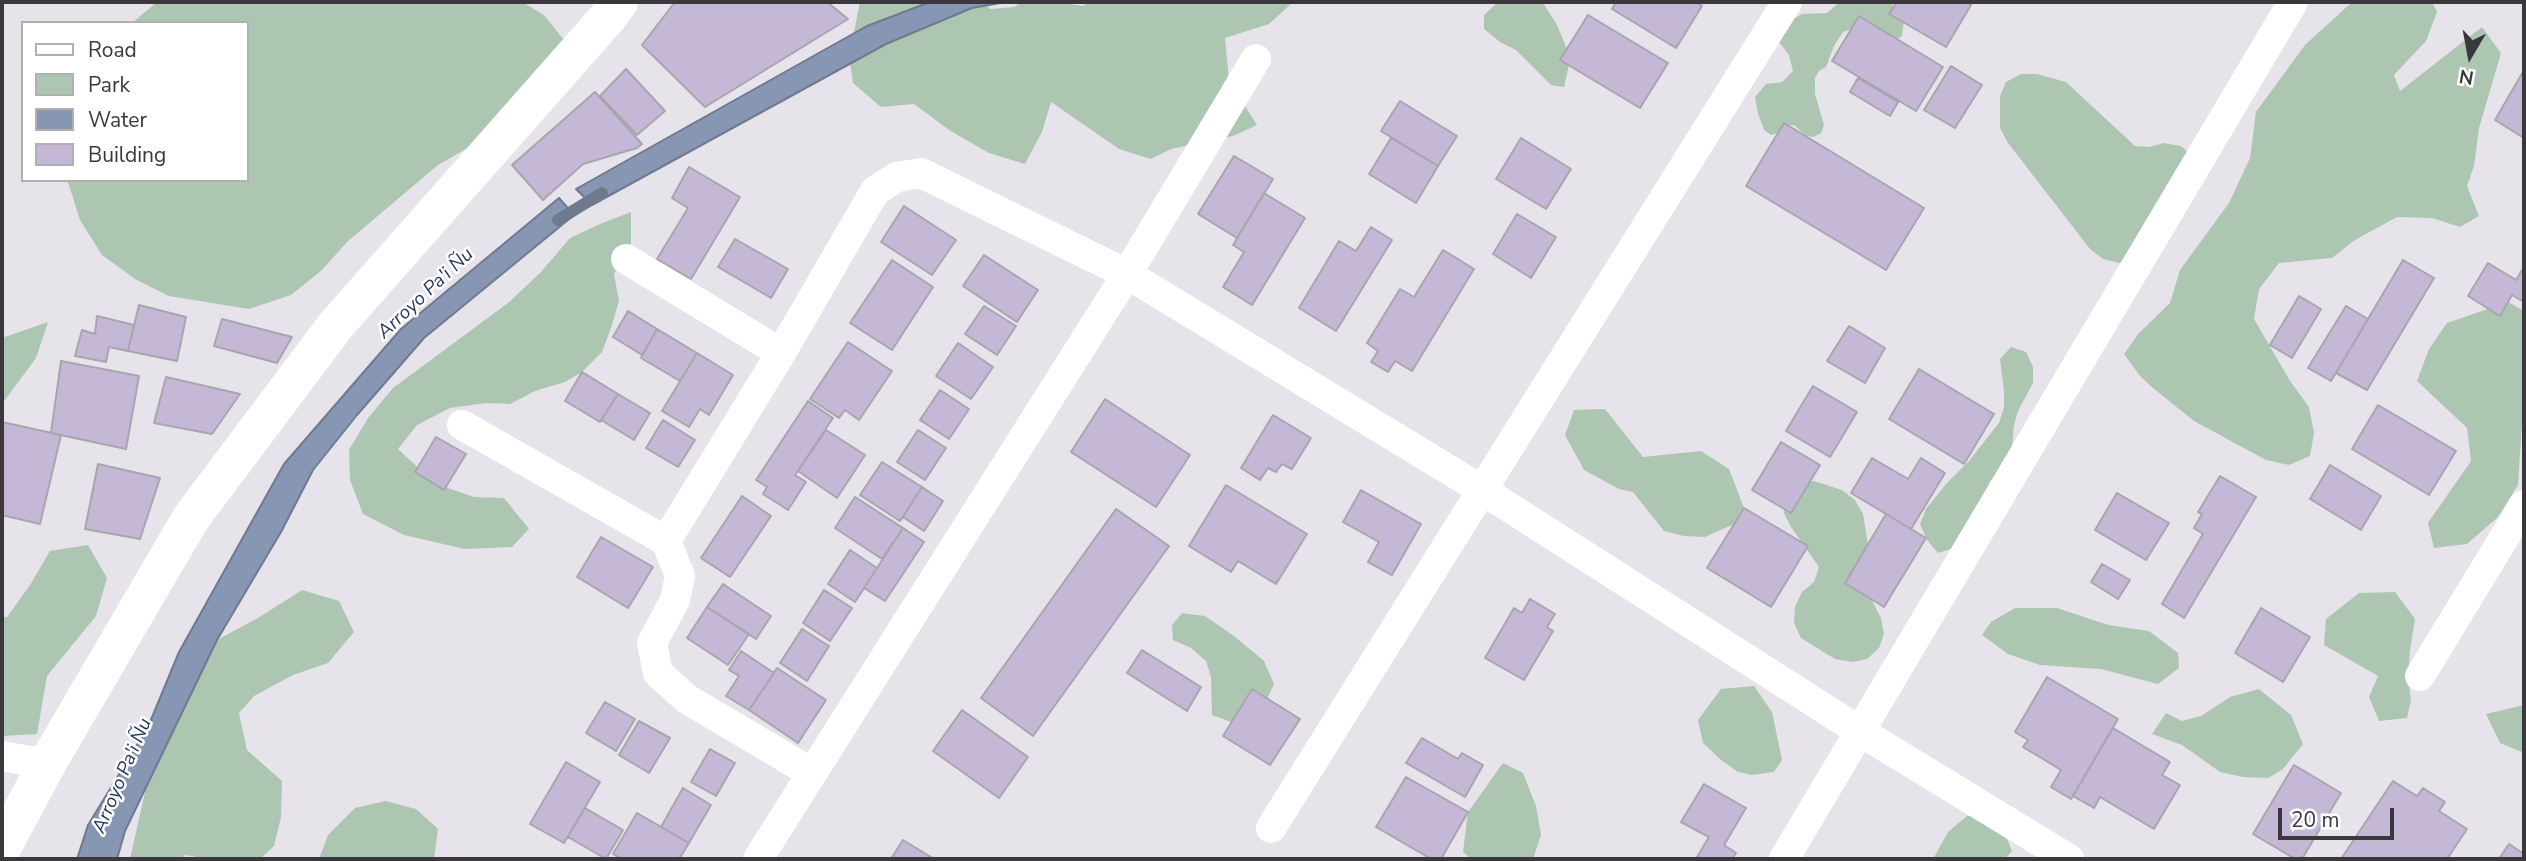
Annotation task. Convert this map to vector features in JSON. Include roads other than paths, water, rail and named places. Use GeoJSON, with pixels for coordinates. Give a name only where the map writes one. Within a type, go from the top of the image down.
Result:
{"type":"FeatureCollection","features":[{"type":"Feature","properties":{"kind":"main road"},"geometry":{"type":"LineString","coordinates":[[2,848],[47,764],[191,518],[336,325],[619,2]]}},
{"type":"Feature","properties":{"kind":"street"},"geometry":{"type":"LineString","coordinates":[[1271,828],[1787,2]]}},
{"type":"Feature","properties":{"kind":"street"},"geometry":{"type":"LineString","coordinates":[[1784,859],[2293,2]]}},
{"type":"Feature","properties":{"kind":"street"},"geometry":{"type":"LineString","coordinates":[[758,859],[1127,274],[1256,59]]}},
{"type":"Feature","properties":{"kind":"street"},"geometry":{"type":"LineString","coordinates":[[666,541],[781,353],[875,191],[897,177],[921,173],[1127,274],[1482,490],[1861,732],[2069,859]]}},
{"type":"Feature","properties":{"kind":"street"},"geometry":{"type":"LineString","coordinates":[[626,259],[781,353]]}},
{"type":"Feature","properties":{"kind":"street"},"geometry":{"type":"LineString","coordinates":[[462,425],[666,541],[680,576],[675,600],[652,643],[658,673],[687,699],[812,773]]}},
{"type":"Feature","properties":{"kind":"street"},"geometry":{"type":"LineString","coordinates":[[2420,676],[2524,505]]}},
{"type":"Feature","properties":{"kind":"street"},"geometry":{"type":"LineString","coordinates":[[2,756],[47,764]]}},
{"type":"Feature","properties":{"kind":"water"},"geometry":{"type":"Polygon","coordinates":[[[930,2],[1006,2],[972,8],[886,44],[592,205],[576,189],[867,26],[930,2]]]}},
{"type":"Feature","properties":{"kind":"water"},"geometry":{"type":"Polygon","coordinates":[[[559,198],[574,215],[424,338],[313,470],[281,532],[217,640],[125,831],[117,859],[77,859],[88,825],[148,727],[179,652],[284,464],[401,329],[559,198]]]}},
{"type":"Feature","properties":{"kind":"waterway","name":"Arroyo Pa'i Ñu"},"geometry":{"type":"LineString","coordinates":[[558,220],[602,193]]}}]}
